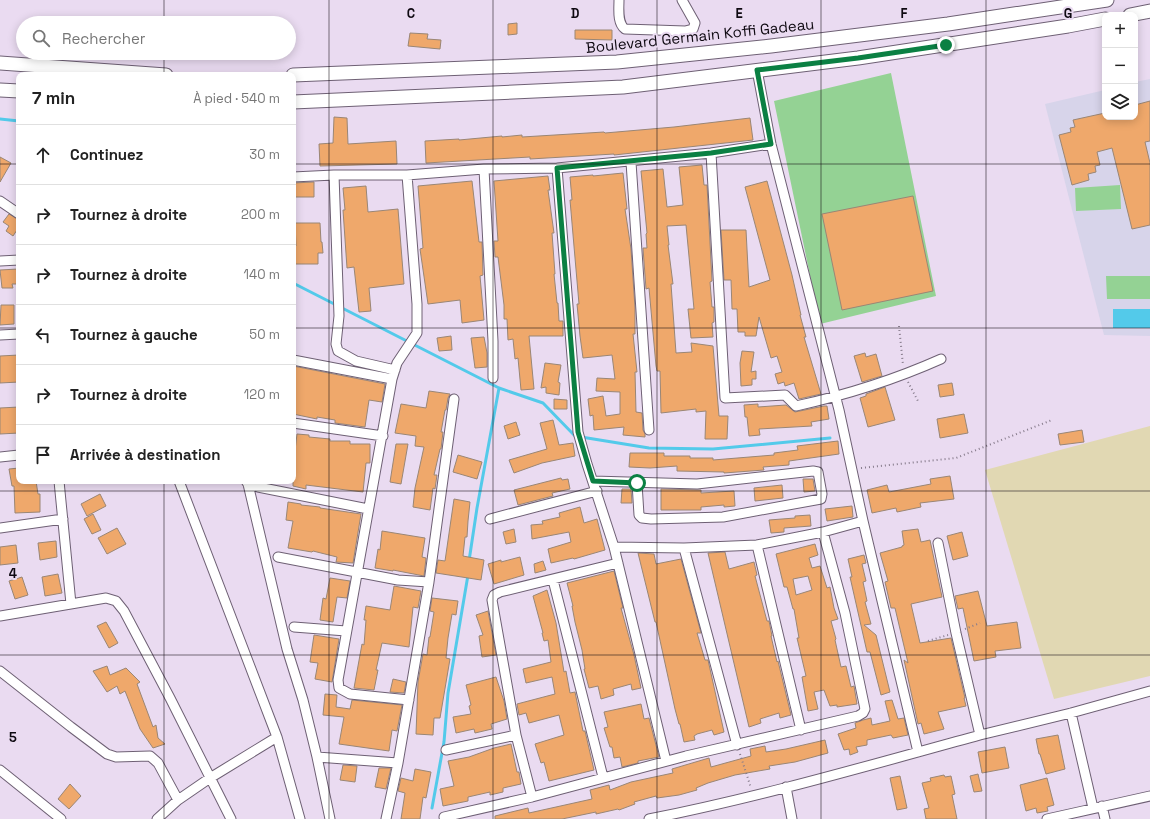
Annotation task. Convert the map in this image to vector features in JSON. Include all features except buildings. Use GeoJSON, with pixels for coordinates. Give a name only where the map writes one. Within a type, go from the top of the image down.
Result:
{"type":"FeatureCollection","features":[{"type":"Feature","properties":{"kind":"main road","name":"Boulevard Germain Koffi Gadeau"},"geometry":{"type":"LineString","coordinates":[[296,75],[617,62],[771,46],[948,24],[1108,0]]}},
{"type":"Feature","properties":{"kind":"main road"},"geometry":{"type":"LineString","coordinates":[[1138,13],[1150,11]]}},
{"type":"Feature","properties":{"kind":"main road"},"geometry":{"type":"LineString","coordinates":[[296,102],[623,87],[858,58],[1102,20]]}},
{"type":"Feature","properties":{"kind":"main road"},"geometry":{"type":"LineString","coordinates":[[0,63],[124,72]]}},
{"type":"Feature","properties":{"kind":"main road"},"geometry":{"type":"LineString","coordinates":[[0,90],[16,91]]}},
{"type":"Feature","properties":{"kind":"street"},"geometry":{"type":"LineString","coordinates":[[619,0],[620,22],[625,29],[685,31],[693,29],[695,23],[682,0]]}},
{"type":"Feature","properties":{"kind":"street"},"geometry":{"type":"LineString","coordinates":[[757,70],[771,144],[835,398],[852,469],[862,521],[918,752]]}},
{"type":"Feature","properties":{"kind":"street"},"geometry":{"type":"LineString","coordinates":[[296,177],[334,175],[407,175],[484,169],[557,168],[631,162],[711,153],[771,144]]}},
{"type":"Feature","properties":{"kind":"street"},"geometry":{"type":"LineString","coordinates":[[711,153],[725,398],[785,395],[796,406],[835,398],[905,375],[941,360]]}},
{"type":"Feature","properties":{"kind":"street"},"geometry":{"type":"LineString","coordinates":[[631,162],[650,430]]}},
{"type":"Feature","properties":{"kind":"street"},"geometry":{"type":"LineString","coordinates":[[557,168],[578,432],[614,548],[666,761]]}},
{"type":"Feature","properties":{"kind":"street"},"geometry":{"type":"LineString","coordinates":[[484,169],[493,378]]}},
{"type":"Feature","properties":{"kind":"street"},"geometry":{"type":"LineString","coordinates":[[334,175],[339,299],[336,344],[338,351],[356,361],[395,371]]}},
{"type":"Feature","properties":{"kind":"street"},"geometry":{"type":"LineString","coordinates":[[407,175],[417,333],[395,371],[368,509],[338,680],[339,688],[350,694],[409,700]]}},
{"type":"Feature","properties":{"kind":"street"},"geometry":{"type":"LineString","coordinates":[[0,201],[16,212]]}},
{"type":"Feature","properties":{"kind":"street"},"geometry":{"type":"LineString","coordinates":[[0,261],[16,260]]}},
{"type":"Feature","properties":{"kind":"street"},"geometry":{"type":"LineString","coordinates":[[0,335],[16,334]]}},
{"type":"Feature","properties":{"kind":"street"},"geometry":{"type":"LineString","coordinates":[[296,360],[395,371]]}},
{"type":"Feature","properties":{"kind":"street"},"geometry":{"type":"LineString","coordinates":[[386,819],[398,763],[429,582],[454,399]]}},
{"type":"Feature","properties":{"kind":"street"},"geometry":{"type":"LineString","coordinates":[[296,423],[383,436]]}},
{"type":"Feature","properties":{"kind":"street"},"geometry":{"type":"LineString","coordinates":[[0,457],[16,455]]}},
{"type":"Feature","properties":{"kind":"street"},"geometry":{"type":"LineString","coordinates":[[593,481],[697,484],[813,471],[818,472],[822,494],[821,499],[723,517],[651,519],[642,518],[639,515],[637,483]]}},
{"type":"Feature","properties":{"kind":"street"},"geometry":{"type":"LineString","coordinates":[[59,484],[71,604]]}},
{"type":"Feature","properties":{"kind":"street"},"geometry":{"type":"LineString","coordinates":[[180,484],[277,737],[300,819]]}},
{"type":"Feature","properties":{"kind":"street"},"geometry":{"type":"LineString","coordinates":[[247,484],[287,649],[303,700],[330,819]]}},
{"type":"Feature","properties":{"kind":"street"},"geometry":{"type":"LineString","coordinates":[[249,484],[258,488],[368,509]]}},
{"type":"Feature","properties":{"kind":"street"},"geometry":{"type":"LineString","coordinates":[[490,519],[597,491]]}},
{"type":"Feature","properties":{"kind":"street"},"geometry":{"type":"LineString","coordinates":[[0,528],[63,519]]}},
{"type":"Feature","properties":{"kind":"street"},"geometry":{"type":"LineString","coordinates":[[614,548],[684,548],[757,545],[823,532],[862,521]]}},
{"type":"Feature","properties":{"kind":"street"},"geometry":{"type":"LineString","coordinates":[[444,817],[666,761],[858,716],[864,713],[865,709],[845,613],[823,532]]}},
{"type":"Feature","properties":{"kind":"street"},"geometry":{"type":"LineString","coordinates":[[938,543],[956,633],[980,735]]}},
{"type":"Feature","properties":{"kind":"street"},"geometry":{"type":"LineString","coordinates":[[757,545],[801,730]]}},
{"type":"Feature","properties":{"kind":"street"},"geometry":{"type":"LineString","coordinates":[[684,548],[737,745]]}},
{"type":"Feature","properties":{"kind":"street"},"geometry":{"type":"LineString","coordinates":[[278,557],[398,580],[429,582]]}},
{"type":"Feature","properties":{"kind":"street"},"geometry":{"type":"LineString","coordinates":[[532,796],[516,735],[492,600],[494,595],[500,592],[618,563]]}},
{"type":"Feature","properties":{"kind":"street"},"geometry":{"type":"LineString","coordinates":[[553,580],[603,777]]}},
{"type":"Feature","properties":{"kind":"street"},"geometry":{"type":"LineString","coordinates":[[0,616],[106,598],[116,601],[124,611],[170,698],[231,819]]}},
{"type":"Feature","properties":{"kind":"street"},"geometry":{"type":"LineString","coordinates":[[294,627],[346,631]]}},
{"type":"Feature","properties":{"kind":"street"},"geometry":{"type":"LineString","coordinates":[[0,671],[70,727],[107,754],[116,757],[150,756],[158,763],[178,800]]}},
{"type":"Feature","properties":{"kind":"street"},"geometry":{"type":"LineString","coordinates":[[649,819],[700,809],[786,788],[980,735],[1071,713],[1150,691]]}},
{"type":"Feature","properties":{"kind":"street"},"geometry":{"type":"LineString","coordinates":[[1071,713],[1098,807],[1104,819]]}},
{"type":"Feature","properties":{"kind":"street"},"geometry":{"type":"LineString","coordinates":[[446,750],[516,735]]}},
{"type":"Feature","properties":{"kind":"street"},"geometry":{"type":"LineString","coordinates":[[157,819],[178,800],[210,778],[277,737]]}},
{"type":"Feature","properties":{"kind":"street"},"geometry":{"type":"LineString","coordinates":[[317,757],[398,763]]}},
{"type":"Feature","properties":{"kind":"street"},"geometry":{"type":"LineString","coordinates":[[0,770],[51,816],[61,819]]}},
{"type":"Feature","properties":{"kind":"street"},"geometry":{"type":"LineString","coordinates":[[786,788],[792,819]]}},
{"type":"Feature","properties":{"kind":"street"},"geometry":{"type":"LineString","coordinates":[[1047,819],[1150,796]]}},
{"type":"Feature","properties":{"kind":"path"},"geometry":{"type":"LineString","coordinates":[[852,469],[956,458],[1052,420]]}},
{"type":"Feature","properties":{"kind":"path"},"geometry":{"type":"LineString","coordinates":[[737,745],[754,796]]}},
{"type":"Feature","properties":{"kind":"shaded area"},"geometry":{"type":"Polygon","coordinates":[[[1150,79],[1150,336],[1104,335],[1045,104],[1102,91],[1102,120],[1138,120],[1138,81],[1150,79]]]}},
{"type":"Feature","properties":{"kind":"green space"},"geometry":{"type":"Polygon","coordinates":[[[891,73],[936,296],[820,324],[774,101],[891,73]]]}},
{"type":"Feature","properties":{"kind":"green space"},"geometry":{"type":"Polygon","coordinates":[[[1120,185],[1121,209],[1076,211],[1075,188],[1120,185]]]}},
{"type":"Feature","properties":{"kind":"green space"},"geometry":{"type":"Polygon","coordinates":[[[1106,276],[1150,276],[1150,299],[1107,299],[1106,276]]]}},
{"type":"Feature","properties":{"kind":"sand"},"geometry":{"type":"Polygon","coordinates":[[[1150,426],[1150,676],[1054,699],[985,470],[1150,426]]]}},
{"type":"Feature","properties":{"kind":"water"},"geometry":{"type":"Polygon","coordinates":[[[1113,309],[1150,309],[1150,328],[1113,328],[1113,309]]]}},
{"type":"Feature","properties":{"kind":"waterway"},"geometry":{"type":"LineString","coordinates":[[0,119],[16,121]]}},
{"type":"Feature","properties":{"kind":"waterway"},"geometry":{"type":"LineString","coordinates":[[296,285],[499,388],[543,403],[575,436],[649,448],[713,449],[830,438]]}},
{"type":"Feature","properties":{"kind":"waterway"},"geometry":{"type":"LineString","coordinates":[[469,561],[499,388]]}},
{"type":"Feature","properties":{"kind":"waterway"},"geometry":{"type":"LineString","coordinates":[[432,808],[444,742],[448,693],[468,575]]}},
{"type":"Feature","properties":{"kind":"route"},"geometry":{"type":"LineString","coordinates":[[637,483],[593,481],[578,432],[557,168],[631,162],[711,153],[771,144],[757,70],[858,58],[946,45]]}}]}
